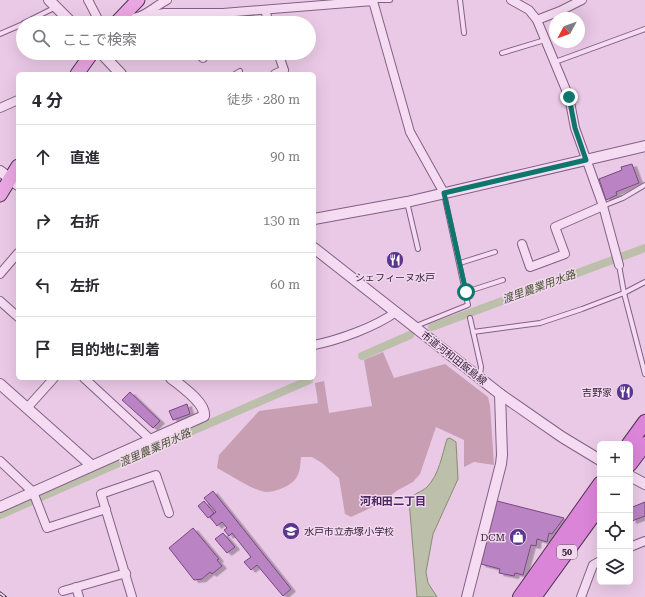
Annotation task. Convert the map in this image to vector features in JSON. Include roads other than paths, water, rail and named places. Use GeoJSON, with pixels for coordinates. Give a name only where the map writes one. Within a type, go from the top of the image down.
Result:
{"type":"FeatureCollection","features":[{"type":"Feature","properties":{"kind":"highway"},"geometry":{"type":"LineString","coordinates":[[631,441],[645,422]]}},
{"type":"Feature","properties":{"kind":"highway"},"geometry":{"type":"LineString","coordinates":[[633,460],[645,444]]}},
{"type":"Feature","properties":{"kind":"highway","name":"50"},"geometry":{"type":"LineString","coordinates":[[520,597],[597,488]]}},
{"type":"Feature","properties":{"kind":"highway","name":"50"},"geometry":{"type":"LineString","coordinates":[[534,597],[597,510]]}},
{"type":"Feature","properties":{"kind":"main road"},"geometry":{"type":"LineString","coordinates":[[122,16],[138,0]]}},
{"type":"Feature","properties":{"kind":"main road"},"geometry":{"type":"LineString","coordinates":[[79,72],[87,60]]}},
{"type":"Feature","properties":{"kind":"main road"},"geometry":{"type":"LineString","coordinates":[[0,195],[16,169]]}},
{"type":"Feature","properties":{"kind":"street"},"geometry":{"type":"LineString","coordinates":[[88,0],[96,16]]}},
{"type":"Feature","properties":{"kind":"street"},"geometry":{"type":"LineString","coordinates":[[142,16],[167,0]]}},
{"type":"Feature","properties":{"kind":"street"},"geometry":{"type":"LineString","coordinates":[[512,0],[529,10],[537,20],[569,97],[575,128],[603,206],[619,265]]}},
{"type":"Feature","properties":{"kind":"street"},"geometry":{"type":"LineString","coordinates":[[537,20],[582,0]]}},
{"type":"Feature","properties":{"kind":"street"},"geometry":{"type":"LineString","coordinates":[[146,16],[166,13],[224,13],[373,1],[410,132],[444,193]]}},
{"type":"Feature","properties":{"kind":"street"},"geometry":{"type":"LineString","coordinates":[[52,4],[65,16]]}},
{"type":"Feature","properties":{"kind":"street"},"geometry":{"type":"LineString","coordinates":[[265,10],[267,16]]}},
{"type":"Feature","properties":{"kind":"street"},"geometry":{"type":"LineString","coordinates":[[108,60],[119,72]]}},
{"type":"Feature","properties":{"kind":"street"},"geometry":{"type":"LineString","coordinates":[[280,60],[284,70],[280,72]]}},
{"type":"Feature","properties":{"kind":"street"},"geometry":{"type":"LineString","coordinates":[[0,108],[16,101]]}},
{"type":"Feature","properties":{"kind":"street"},"geometry":{"type":"LineString","coordinates":[[316,219],[407,202],[645,146]]}},
{"type":"Feature","properties":{"kind":"street"},"geometry":{"type":"LineString","coordinates":[[522,244],[530,267],[566,254],[555,227],[603,206]]}},
{"type":"Feature","properties":{"kind":"street","name":"市道河和田飯島線"},"geometry":{"type":"LineString","coordinates":[[316,250],[500,394],[562,438],[597,458]]}},
{"type":"Feature","properties":{"kind":"street"},"geometry":{"type":"LineString","coordinates":[[0,274],[16,255]]}},
{"type":"Feature","properties":{"kind":"street"},"geometry":{"type":"LineString","coordinates":[[0,300],[16,315]]}},
{"type":"Feature","properties":{"kind":"street"},"geometry":{"type":"LineString","coordinates":[[316,345],[327,342],[385,320],[396,312]]}},
{"type":"Feature","properties":{"kind":"street"},"geometry":{"type":"LineString","coordinates":[[27,408],[52,380]]}},
{"type":"Feature","properties":{"kind":"street"},"geometry":{"type":"LineString","coordinates":[[86,380],[150,440]]}},
{"type":"Feature","properties":{"kind":"street"},"geometry":{"type":"LineString","coordinates":[[0,507],[91,465],[204,416],[204,408],[200,403],[173,380]]}},
{"type":"Feature","properties":{"kind":"street"},"geometry":{"type":"LineString","coordinates":[[0,384],[91,465]]}},
{"type":"Feature","properties":{"kind":"street"},"geometry":{"type":"LineString","coordinates":[[467,597],[501,464],[500,394]]}},
{"type":"Feature","properties":{"kind":"street"},"geometry":{"type":"LineString","coordinates":[[0,461],[33,492],[47,528],[106,509]]}},
{"type":"Feature","properties":{"kind":"street"},"geometry":{"type":"LineString","coordinates":[[132,597],[101,494],[156,475],[169,513]]}},
{"type":"Feature","properties":{"kind":"street"},"geometry":{"type":"LineString","coordinates":[[632,477],[645,484]]}},
{"type":"Feature","properties":{"kind":"street"},"geometry":{"type":"LineString","coordinates":[[633,546],[645,541]]}},
{"type":"Feature","properties":{"kind":"street"},"geometry":{"type":"LineString","coordinates":[[581,597],[593,565],[597,563]]}},
{"type":"Feature","properties":{"kind":"street"},"geometry":{"type":"LineString","coordinates":[[63,591],[126,573]]}},
{"type":"Feature","properties":{"kind":"street"},"geometry":{"type":"LineString","coordinates":[[76,587],[79,597]]}},
{"type":"Feature","properties":{"kind":"lane"},"geometry":{"type":"LineString","coordinates":[[373,1],[390,0]]}},
{"type":"Feature","properties":{"kind":"lane"},"geometry":{"type":"LineString","coordinates":[[460,0],[464,32]]}},
{"type":"Feature","properties":{"kind":"lane"},"geometry":{"type":"LineString","coordinates":[[34,16],[52,4]]}},
{"type":"Feature","properties":{"kind":"lane"},"geometry":{"type":"LineString","coordinates":[[0,34],[16,27]]}},
{"type":"Feature","properties":{"kind":"lane"},"geometry":{"type":"LineString","coordinates":[[554,62],[645,29]]}},
{"type":"Feature","properties":{"kind":"lane"},"geometry":{"type":"LineString","coordinates":[[502,53],[545,40]]}},
{"type":"Feature","properties":{"kind":"lane"},"geometry":{"type":"LineString","coordinates":[[603,206],[623,198],[645,185]]}},
{"type":"Feature","properties":{"kind":"lane"},"geometry":{"type":"LineString","coordinates":[[415,327],[468,305],[444,193]]}},
{"type":"Feature","properties":{"kind":"lane"},"geometry":{"type":"LineString","coordinates":[[407,202],[418,249]]}},
{"type":"Feature","properties":{"kind":"lane"},"geometry":{"type":"LineString","coordinates":[[460,264],[495,252]]}},
{"type":"Feature","properties":{"kind":"lane"},"geometry":{"type":"LineString","coordinates":[[619,265],[624,293],[645,374]]}},
{"type":"Feature","properties":{"kind":"lane"},"geometry":{"type":"LineString","coordinates":[[466,292],[503,280]]}},
{"type":"Feature","properties":{"kind":"lane"},"geometry":{"type":"LineString","coordinates":[[473,332],[540,322],[582,309],[624,293],[645,282]]}},
{"type":"Feature","properties":{"kind":"lane"},"geometry":{"type":"LineString","coordinates":[[470,318],[481,367],[480,378]]}},
{"type":"Feature","properties":{"kind":"waterway","name":"渡里農業用水路"},"geometry":{"type":"LineString","coordinates":[[432,327],[645,248]]}},
{"type":"Feature","properties":{"kind":"waterway","name":"渡里農業用水路"},"geometry":{"type":"LineString","coordinates":[[362,356],[410,335]]}},
{"type":"Feature","properties":{"kind":"waterway","name":"渡里農業用水路"},"geometry":{"type":"LineString","coordinates":[[0,515],[309,380]]}},
{"type":"Feature","properties":{"kind":"railway"},"geometry":{"type":"LineString","coordinates":[[0,593],[5,597]]}},
{"type":"Feature","properties":{"kind":"place","name":"シェフィーヌ水戸"},"geometry":{"type":"Point","coordinates":[395,260]}},
{"type":"Feature","properties":{"kind":"place","name":"吉野家"},"geometry":{"type":"Point","coordinates":[625,392]}},
{"type":"Feature","properties":{"kind":"place","name":"水戸市立赤塚小学校"},"geometry":{"type":"Point","coordinates":[291,531]}},
{"type":"Feature","properties":{"kind":"place","name":"DCM"},"geometry":{"type":"Point","coordinates":[518,537]}},
{"type":"Feature","properties":{"kind":"district","name":"河和田二丁目"},"geometry":{"type":"Point","coordinates":[393,501]}}]}
